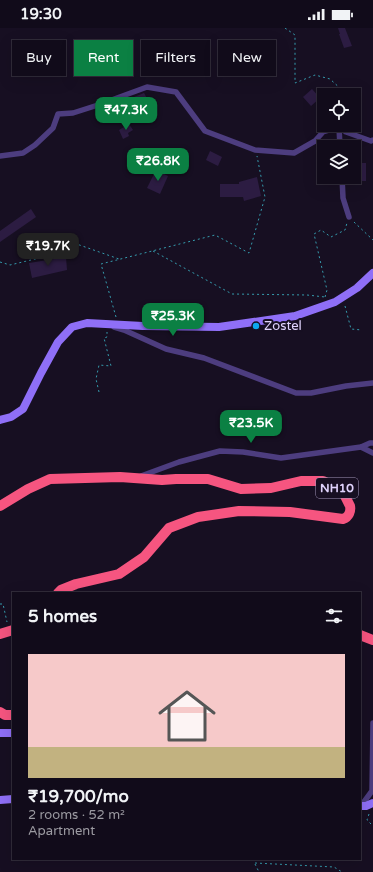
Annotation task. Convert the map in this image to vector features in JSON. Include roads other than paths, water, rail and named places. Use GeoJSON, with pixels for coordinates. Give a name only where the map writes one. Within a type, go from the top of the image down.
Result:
{"type":"FeatureCollection","features":[{"type":"Feature","properties":{"kind":"highway","name":"NH10"},"geometry":{"type":"LineString","coordinates":[[0,506],[28,489],[50,479],[120,477],[162,480],[208,479],[241,489],[271,488],[301,481],[323,481],[342,490],[350,508],[346,518],[290,512],[240,510],[198,517],[169,528],[144,557],[119,574],[76,584],[59,592]]}},
{"type":"Feature","properties":{"kind":"highway"},"geometry":{"type":"LineString","coordinates":[[361,634],[373,640]]}},
{"type":"Feature","properties":{"kind":"highway"},"geometry":{"type":"LineString","coordinates":[[0,712],[6,715],[12,715]]}},
{"type":"Feature","properties":{"kind":"main road"},"geometry":{"type":"LineString","coordinates":[[0,420],[11,417],[23,410],[58,342],[72,327],[87,323],[97,323],[143,326],[219,327],[295,316],[335,302],[357,288],[373,273]]}},
{"type":"Feature","properties":{"kind":"main road"},"geometry":{"type":"LineString","coordinates":[[0,733],[12,733]]}},
{"type":"Feature","properties":{"kind":"main road"},"geometry":{"type":"LineString","coordinates":[[0,800],[12,799]]}},
{"type":"Feature","properties":{"kind":"main road"},"geometry":{"type":"LineString","coordinates":[[361,806],[371,806]]}},
{"type":"Feature","properties":{"kind":"street"},"geometry":{"type":"LineString","coordinates":[[0,156],[23,153],[35,145],[53,128],[58,114],[74,113],[147,86],[176,92],[205,131],[256,150],[294,153],[315,140],[322,132]]}},
{"type":"Feature","properties":{"kind":"street"},"geometry":{"type":"LineString","coordinates":[[346,132],[373,140]]}},
{"type":"Feature","properties":{"kind":"street"},"geometry":{"type":"LineString","coordinates":[[342,184],[343,198],[349,217]]}},
{"type":"Feature","properties":{"kind":"street"},"geometry":{"type":"LineString","coordinates":[[97,323],[124,330],[166,349],[204,358],[296,393],[311,393],[346,386],[373,383]]}},
{"type":"Feature","properties":{"kind":"street"},"geometry":{"type":"LineString","coordinates":[[136,478],[179,462],[220,451],[243,452],[282,458],[361,447],[373,443]]}},
{"type":"Feature","properties":{"kind":"street"},"geometry":{"type":"LineString","coordinates":[[361,447],[373,453]]}},
{"type":"Feature","properties":{"kind":"street"},"geometry":{"type":"LineString","coordinates":[[361,806],[372,791],[373,723]]}},
{"type":"Feature","properties":{"kind":"place","name":"Zostel"},"geometry":{"type":"Point","coordinates":[256,326]}}]}
